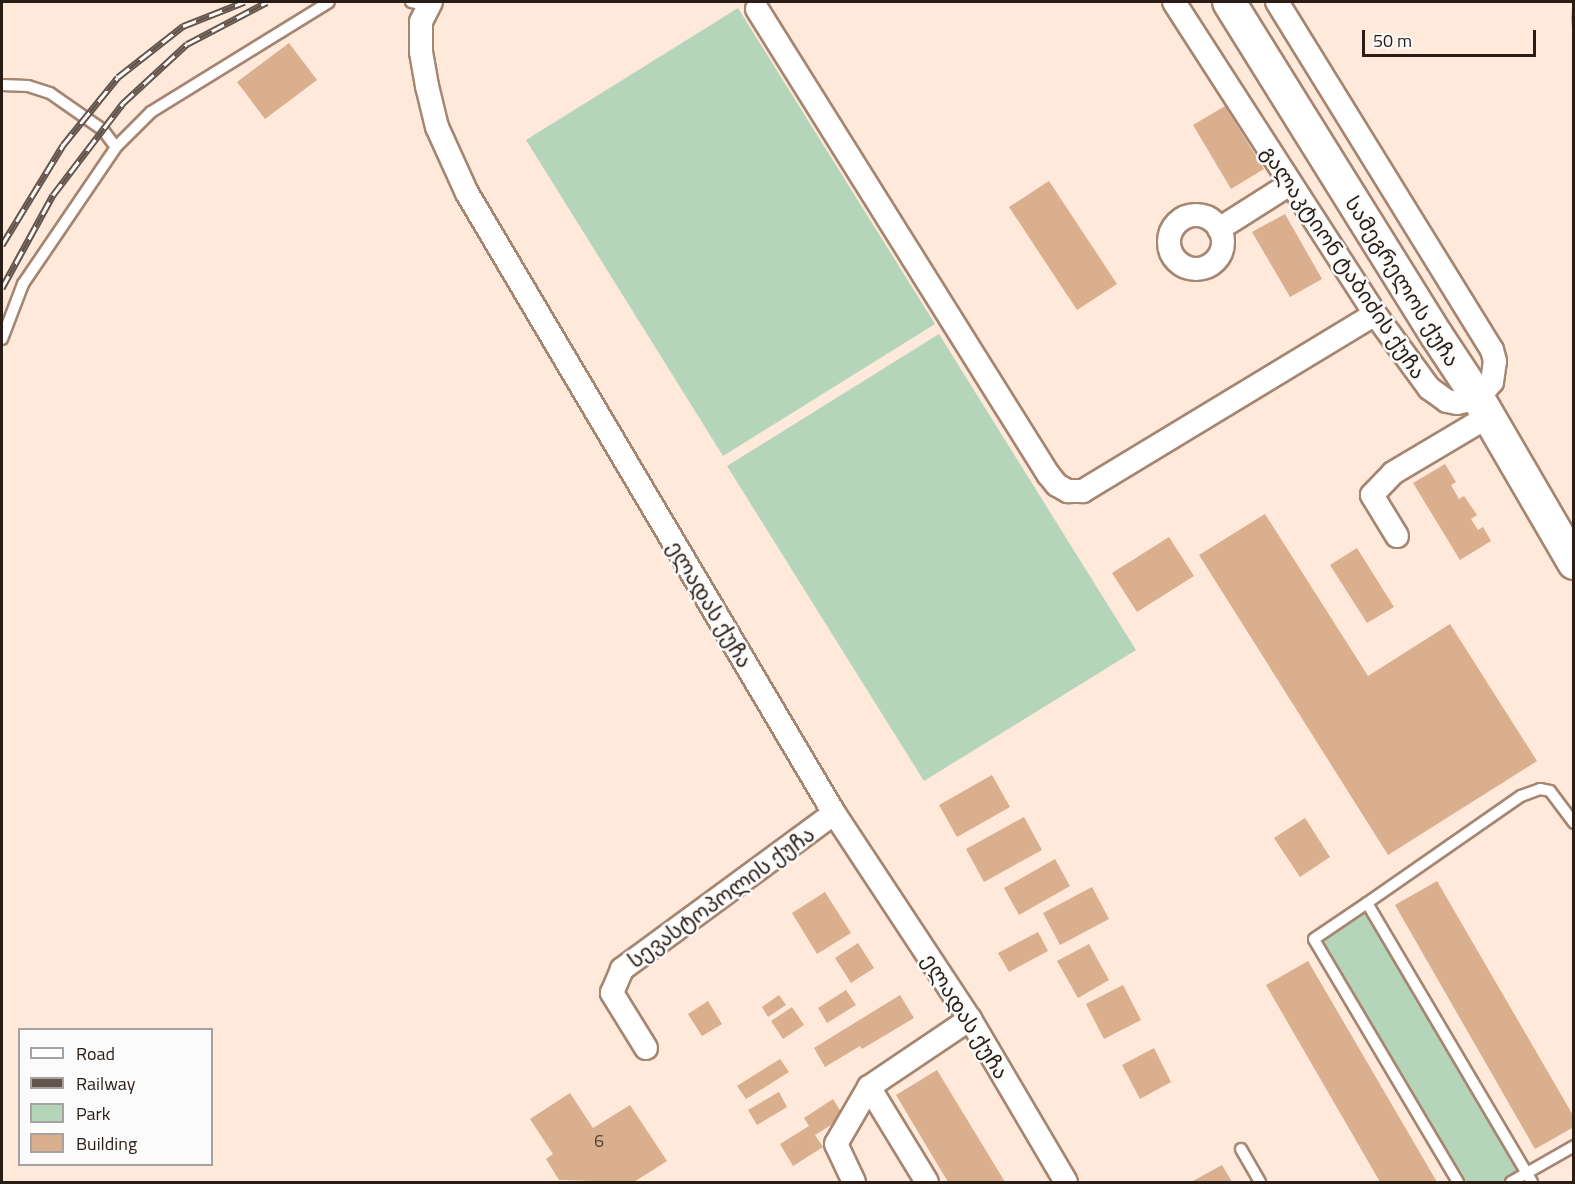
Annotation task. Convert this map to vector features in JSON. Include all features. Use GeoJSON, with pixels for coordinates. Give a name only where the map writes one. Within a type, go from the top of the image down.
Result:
{"type":"FeatureCollection","features":[{"type":"Feature","properties":{"kind":"main road","name":"სამეგრელოს ქუჩა"},"geometry":{"type":"LineString","coordinates":[[1228,2],[1484,407],[1574,563]]}},
{"type":"Feature","properties":{"kind":"street","name":"გალაკტიონ ტაბიძის ქუჩა"},"geometry":{"type":"LineString","coordinates":[[1174,2],[1376,315],[1437,396],[1457,403],[1484,407]]}},
{"type":"Feature","properties":{"kind":"street"},"geometry":{"type":"LineString","coordinates":[[1277,2],[1492,350],[1496,371],[1484,407],[1393,473],[1372,495],[1397,536]]}},
{"type":"Feature","properties":{"kind":"street","name":"ელადას ქუჩა"},"geometry":{"type":"LineString","coordinates":[[423,3],[421,52],[437,127],[451,163],[495,242],[834,813],[970,1019],[1066,1182]]}},
{"type":"Feature","properties":{"kind":"street"},"geometry":{"type":"LineString","coordinates":[[757,9],[1048,474],[1057,485],[1068,491],[1083,491],[1376,315]]}},
{"type":"Feature","properties":{"kind":"street"},"geometry":{"type":"LineString","coordinates":[[1219,229],[1290,184]]}},
{"type":"Feature","properties":{"kind":"street","name":"სევასტოპოლის ქუჩა"},"geometry":{"type":"LineString","coordinates":[[646,1048],[612,993],[622,969],[834,813]]}},
{"type":"Feature","properties":{"kind":"street"},"geometry":{"type":"LineString","coordinates":[[854,1182],[844,1167],[836,1144],[869,1088],[970,1019]]}},
{"type":"Feature","properties":{"kind":"street"},"geometry":{"type":"LineString","coordinates":[[869,1088],[927,1182]]}},
{"type":"Feature","properties":{"kind":"lane"},"geometry":{"type":"LineString","coordinates":[[2,339],[22,284],[116,147],[151,112],[328,2]]}},
{"type":"Feature","properties":{"kind":"lane"},"geometry":{"type":"LineString","coordinates":[[2,85],[28,86],[50,93],[102,130],[116,147]]}},
{"type":"Feature","properties":{"kind":"lane"},"geometry":{"type":"LineString","coordinates":[[1458,1182],[1314,939],[1521,796],[1539,789],[1550,791],[1574,823]]}},
{"type":"Feature","properties":{"kind":"lane"},"geometry":{"type":"LineString","coordinates":[[1367,903],[1529,1178]]}},
{"type":"Feature","properties":{"kind":"lane"},"geometry":{"type":"LineString","coordinates":[[1511,1182],[1529,1178],[1574,1146]]}},
{"type":"Feature","properties":{"kind":"lane"},"geometry":{"type":"LineString","coordinates":[[1241,1149],[1260,1182]]}},
{"type":"Feature","properties":{"kind":"green space"},"geometry":{"type":"Polygon","coordinates":[[[738,8],[935,324],[723,456],[526,140],[738,8]]]}},
{"type":"Feature","properties":{"kind":"green space"},"geometry":{"type":"Polygon","coordinates":[[[939,334],[1136,650],[924,781],[727,466],[939,334]]]}},
{"type":"Feature","properties":{"kind":"green space"},"geometry":{"type":"Polygon","coordinates":[[[1367,903],[1532,1182],[1458,1182],[1314,939],[1367,903]]]}},
{"type":"Feature","properties":{"kind":"building"},"geometry":{"type":"Polygon","coordinates":[[[1572,8],[1574,29],[1572,29],[1572,8]]]}},
{"type":"Feature","properties":{"kind":"building"},"geometry":{"type":"Polygon","coordinates":[[[289,43],[317,80],[265,119],[237,82],[289,43]]]}},
{"type":"Feature","properties":{"kind":"building"},"geometry":{"type":"Polygon","coordinates":[[[1225,106],[1264,169],[1231,189],[1193,125],[1225,106]]]}},
{"type":"Feature","properties":{"kind":"building"},"geometry":{"type":"Polygon","coordinates":[[[1049,181],[1117,284],[1077,310],[1009,207],[1049,181]]]}},
{"type":"Feature","properties":{"kind":"building"},"geometry":{"type":"Polygon","coordinates":[[[1285,214],[1322,279],[1290,297],[1252,232],[1285,214]]]}},
{"type":"Feature","properties":{"kind":"building"},"geometry":{"type":"Polygon","coordinates":[[[1445,464],[1456,482],[1451,485],[1459,499],[1464,496],[1477,515],[1471,519],[1478,530],[1483,527],[1491,541],[1460,560],[1413,483],[1445,464]]]}},
{"type":"Feature","properties":{"kind":"building"},"geometry":{"type":"Polygon","coordinates":[[[1265,514],[1368,676],[1450,624],[1537,761],[1388,855],[1199,555],[1265,514]]]}},
{"type":"Feature","properties":{"kind":"building"},"geometry":{"type":"Polygon","coordinates":[[[1169,537],[1194,576],[1137,612],[1112,573],[1169,537]]]}},
{"type":"Feature","properties":{"kind":"building"},"geometry":{"type":"Polygon","coordinates":[[[1357,548],[1394,607],[1367,623],[1330,565],[1357,548]]]}},
{"type":"Feature","properties":{"kind":"building"},"geometry":{"type":"Polygon","coordinates":[[[992,775],[1010,807],[957,837],[939,805],[992,775]]]}},
{"type":"Feature","properties":{"kind":"building"},"geometry":{"type":"Polygon","coordinates":[[[1024,817],[1042,850],[984,882],[966,849],[1024,817]]]}},
{"type":"Feature","properties":{"kind":"building"},"geometry":{"type":"Polygon","coordinates":[[[1305,818],[1330,857],[1300,877],[1274,838],[1305,818]]]}},
{"type":"Feature","properties":{"kind":"building"},"geometry":{"type":"Polygon","coordinates":[[[1055,859],[1070,886],[1019,915],[1004,888],[1055,859]]]}},
{"type":"Feature","properties":{"kind":"building"},"geometry":{"type":"Polygon","coordinates":[[[1437,881],[1574,1117],[1574,1127],[1535,1149],[1395,905],[1437,881]]]}},
{"type":"Feature","properties":{"kind":"building"},"geometry":{"type":"Polygon","coordinates":[[[1092,887],[1109,919],[1060,945],[1043,913],[1092,887]]]}},
{"type":"Feature","properties":{"kind":"building"},"geometry":{"type":"Polygon","coordinates":[[[825,892],[851,933],[817,954],[792,913],[825,892]]]}},
{"type":"Feature","properties":{"kind":"building"},"geometry":{"type":"Polygon","coordinates":[[[1038,932],[1048,951],[1009,972],[998,953],[1038,932]]]}},
{"type":"Feature","properties":{"kind":"building"},"geometry":{"type":"Polygon","coordinates":[[[858,943],[874,968],[851,983],[835,958],[858,943]]]}},
{"type":"Feature","properties":{"kind":"building"},"geometry":{"type":"Polygon","coordinates":[[[1089,944],[1109,980],[1078,998],[1057,961],[1089,944]]]}},
{"type":"Feature","properties":{"kind":"building"},"geometry":{"type":"Polygon","coordinates":[[[1308,961],[1437,1182],[1380,1182],[1266,985],[1308,961]]]}},
{"type":"Feature","properties":{"kind":"building"},"geometry":{"type":"Polygon","coordinates":[[[1123,985],[1141,1020],[1104,1039],[1086,1004],[1123,985]]]}},
{"type":"Feature","properties":{"kind":"building"},"geometry":{"type":"Polygon","coordinates":[[[846,990],[856,1005],[827,1023],[818,1008],[846,990]]]}},
{"type":"Feature","properties":{"kind":"building"},"geometry":{"type":"Polygon","coordinates":[[[779,995],[786,1005],[768,1017],[762,1007],[779,995]]]}},
{"type":"Feature","properties":{"kind":"building"},"geometry":{"type":"Polygon","coordinates":[[[900,995],[914,1018],[862,1049],[860,1046],[825,1067],[814,1048],[900,995]]]}},
{"type":"Feature","properties":{"kind":"building"},"geometry":{"type":"Polygon","coordinates":[[[708,1001],[722,1024],[702,1036],[688,1014],[708,1001]]]}},
{"type":"Feature","properties":{"kind":"building"},"geometry":{"type":"Polygon","coordinates":[[[792,1007],[804,1025],[783,1039],[771,1021],[792,1007]]]}},
{"type":"Feature","properties":{"kind":"building"},"geometry":{"type":"Polygon","coordinates":[[[1154,1048],[1171,1082],[1140,1099],[1122,1065],[1154,1048]]]}},
{"type":"Feature","properties":{"kind":"building"},"geometry":{"type":"Polygon","coordinates":[[[780,1059],[789,1072],[746,1099],[737,1086],[780,1059]]]}},
{"type":"Feature","properties":{"kind":"building"},"geometry":{"type":"Polygon","coordinates":[[[937,1070],[1005,1182],[948,1182],[896,1095],[937,1070]]]}},
{"type":"Feature","properties":{"kind":"building"},"geometry":{"type":"Polygon","coordinates":[[[779,1092],[787,1107],[757,1125],[748,1110],[779,1092]]]}},
{"type":"Feature","properties":{"kind":"building"},"geometry":{"type":"Polygon","coordinates":[[[570,1093],[593,1128],[630,1105],[667,1161],[634,1182],[559,1180],[546,1159],[553,1154],[530,1119],[570,1093]]]}},
{"type":"Feature","properties":{"kind":"building"},"geometry":{"type":"Polygon","coordinates":[[[833,1099],[844,1117],[815,1135],[823,1147],[793,1166],[780,1144],[809,1126],[804,1118],[833,1099]]]}},
{"type":"Feature","properties":{"kind":"building"},"geometry":{"type":"Polygon","coordinates":[[[1222,1165],[1232,1182],[1191,1182],[1222,1165]]]}},
{"type":"Feature","properties":{"kind":"railway"},"geometry":{"type":"LineString","coordinates":[[2,245],[63,145],[118,77],[183,26],[244,2]]}},
{"type":"Feature","properties":{"kind":"railway"},"geometry":{"type":"LineString","coordinates":[[2,288],[53,195],[123,103],[187,44],[267,2]]}}]}
